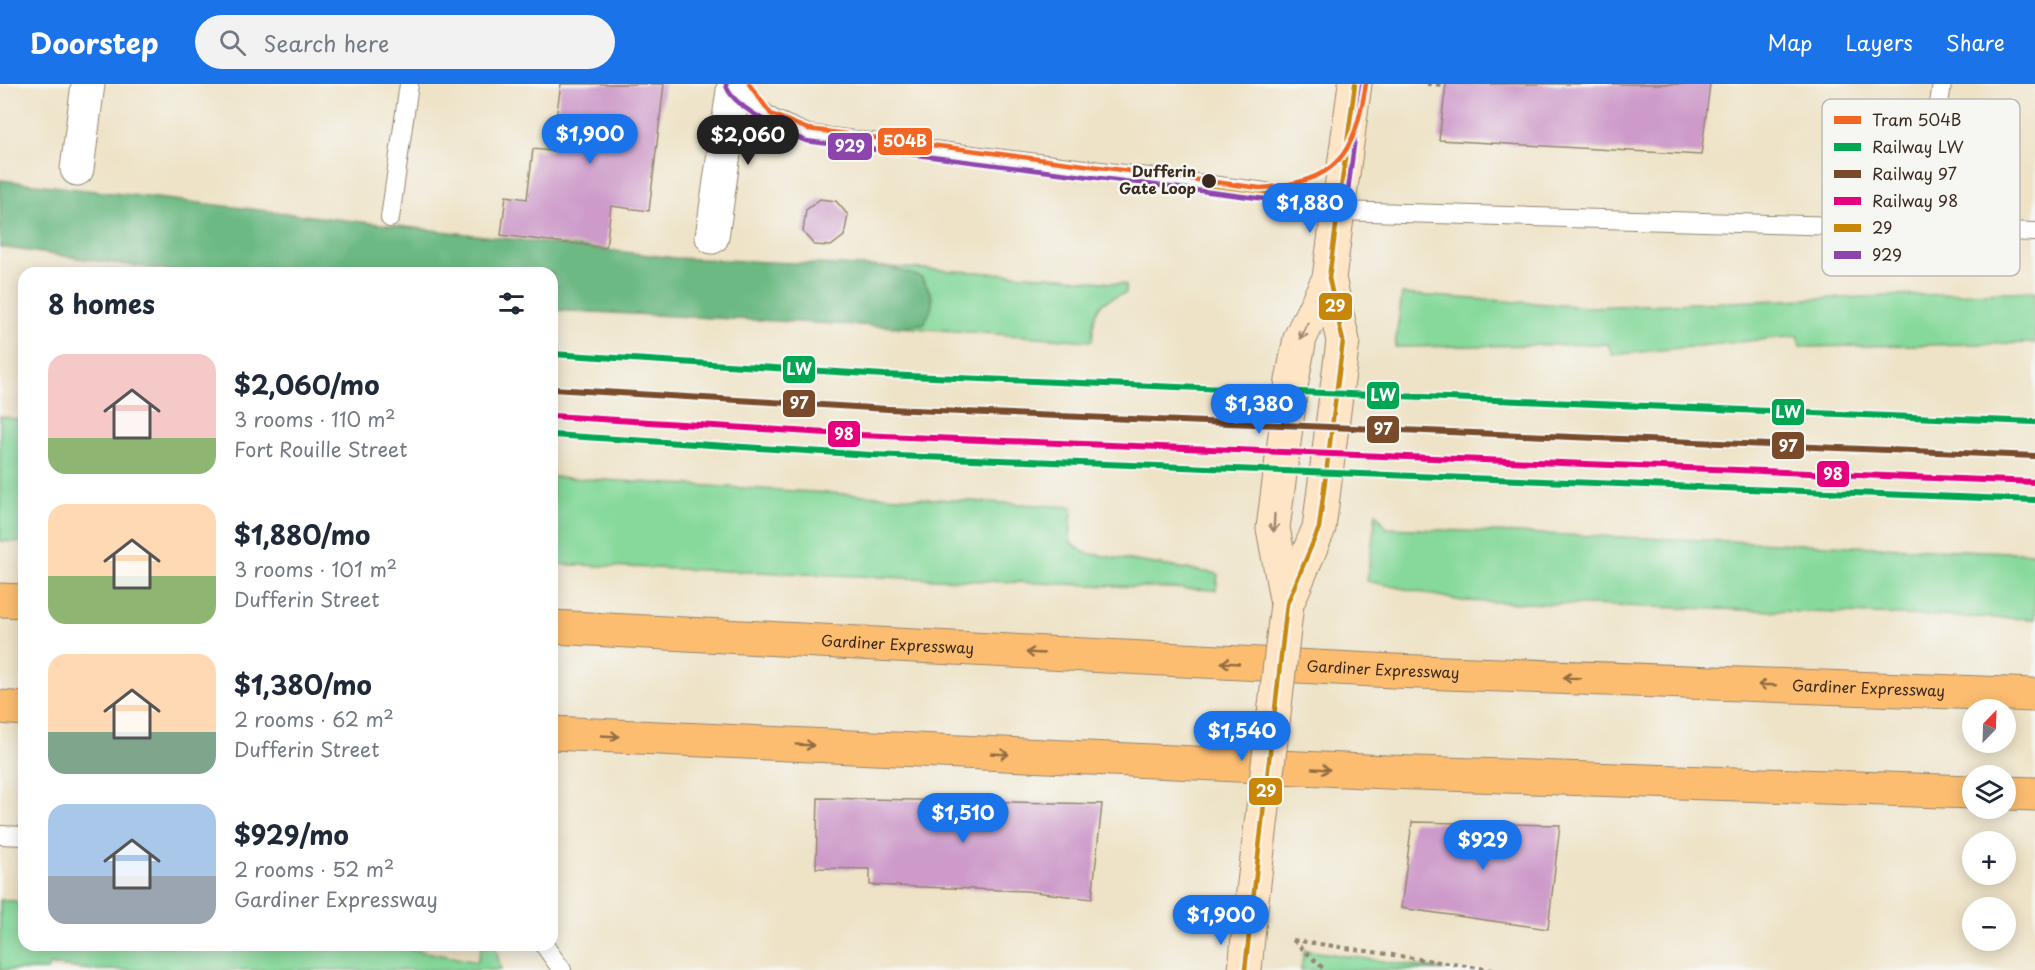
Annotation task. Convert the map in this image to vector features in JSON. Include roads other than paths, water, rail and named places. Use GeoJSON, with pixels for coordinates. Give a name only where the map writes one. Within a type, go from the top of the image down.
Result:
{"type":"FeatureCollection","features":[{"type":"Feature","properties":{"kind":"highway"},"geometry":{"type":"LineString","coordinates":[[0,600],[18,601]]}},
{"type":"Feature","properties":{"kind":"highway","name":"Gardiner Expressway"},"geometry":{"type":"LineString","coordinates":[[558,627],[1393,671],[2035,695]]}},
{"type":"Feature","properties":{"kind":"highway"},"geometry":{"type":"LineString","coordinates":[[0,708],[18,709]]}},
{"type":"Feature","properties":{"kind":"highway"},"geometry":{"type":"LineString","coordinates":[[558,733],[1375,772],[1962,792]]}},
{"type":"Feature","properties":{"kind":"highway"},"geometry":{"type":"LineString","coordinates":[[2016,793],[2035,794]]}},
{"type":"Feature","properties":{"kind":"street"},"geometry":{"type":"LineString","coordinates":[[77,169],[88,84]]}},
{"type":"Feature","properties":{"kind":"street"},"geometry":{"type":"LineString","coordinates":[[1287,604],[1273,528],[1286,426],[1300,338],[1329,278],[1355,84]]}},
{"type":"Feature","properties":{"kind":"street"},"geometry":{"type":"LineString","coordinates":[[712,237],[734,86]]}},
{"type":"Feature","properties":{"kind":"street"},"geometry":{"type":"LineString","coordinates":[[1245,970],[1287,604],[1318,528],[1328,459],[1342,341],[1329,278]]}},
{"type":"Feature","properties":{"kind":"lane"},"geometry":{"type":"LineString","coordinates":[[390,218],[409,84]]}},
{"type":"Feature","properties":{"kind":"lane"},"geometry":{"type":"LineString","coordinates":[[1940,99],[1942,84]]}},
{"type":"Feature","properties":{"kind":"lane"},"geometry":{"type":"LineString","coordinates":[[734,86],[771,118],[808,134],[1339,203],[1822,224]]}},
{"type":"Feature","properties":{"kind":"lane"},"geometry":{"type":"LineString","coordinates":[[2020,232],[2035,232]]}},
{"type":"Feature","properties":{"kind":"lane"},"geometry":{"type":"LineString","coordinates":[[0,835],[18,836]]}},
{"type":"Feature","properties":{"kind":"lane"},"geometry":{"type":"LineString","coordinates":[[548,951],[562,970]]}},
{"type":"Feature","properties":{"kind":"tram line","name":"504B"},"geometry":{"type":"LineString","coordinates":[[749,84],[771,114],[808,129],[1260,188],[1286,185],[1307,179],[1324,172],[1337,161],[1355,130],[1366,84]]}},
{"type":"Feature","properties":{"kind":"rail line","name":"LW"},"geometry":{"type":"LineString","coordinates":[[558,354],[884,375],[2035,422]]}},
{"type":"Feature","properties":{"kind":"rail line","name":"97"},"geometry":{"type":"LineString","coordinates":[[558,389],[888,409],[2035,456]]}},
{"type":"Feature","properties":{"kind":"rail line","name":"98"},"geometry":{"type":"LineString","coordinates":[[558,416],[859,435],[2035,482]]}},
{"type":"Feature","properties":{"kind":"rail line","name":"LW"},"geometry":{"type":"LineString","coordinates":[[558,435],[871,455],[2035,500]]}},
{"type":"Feature","properties":{"kind":"place","name":"Dufferin Gate Loop"},"geometry":{"type":"Point","coordinates":[1209,181]}}]}
